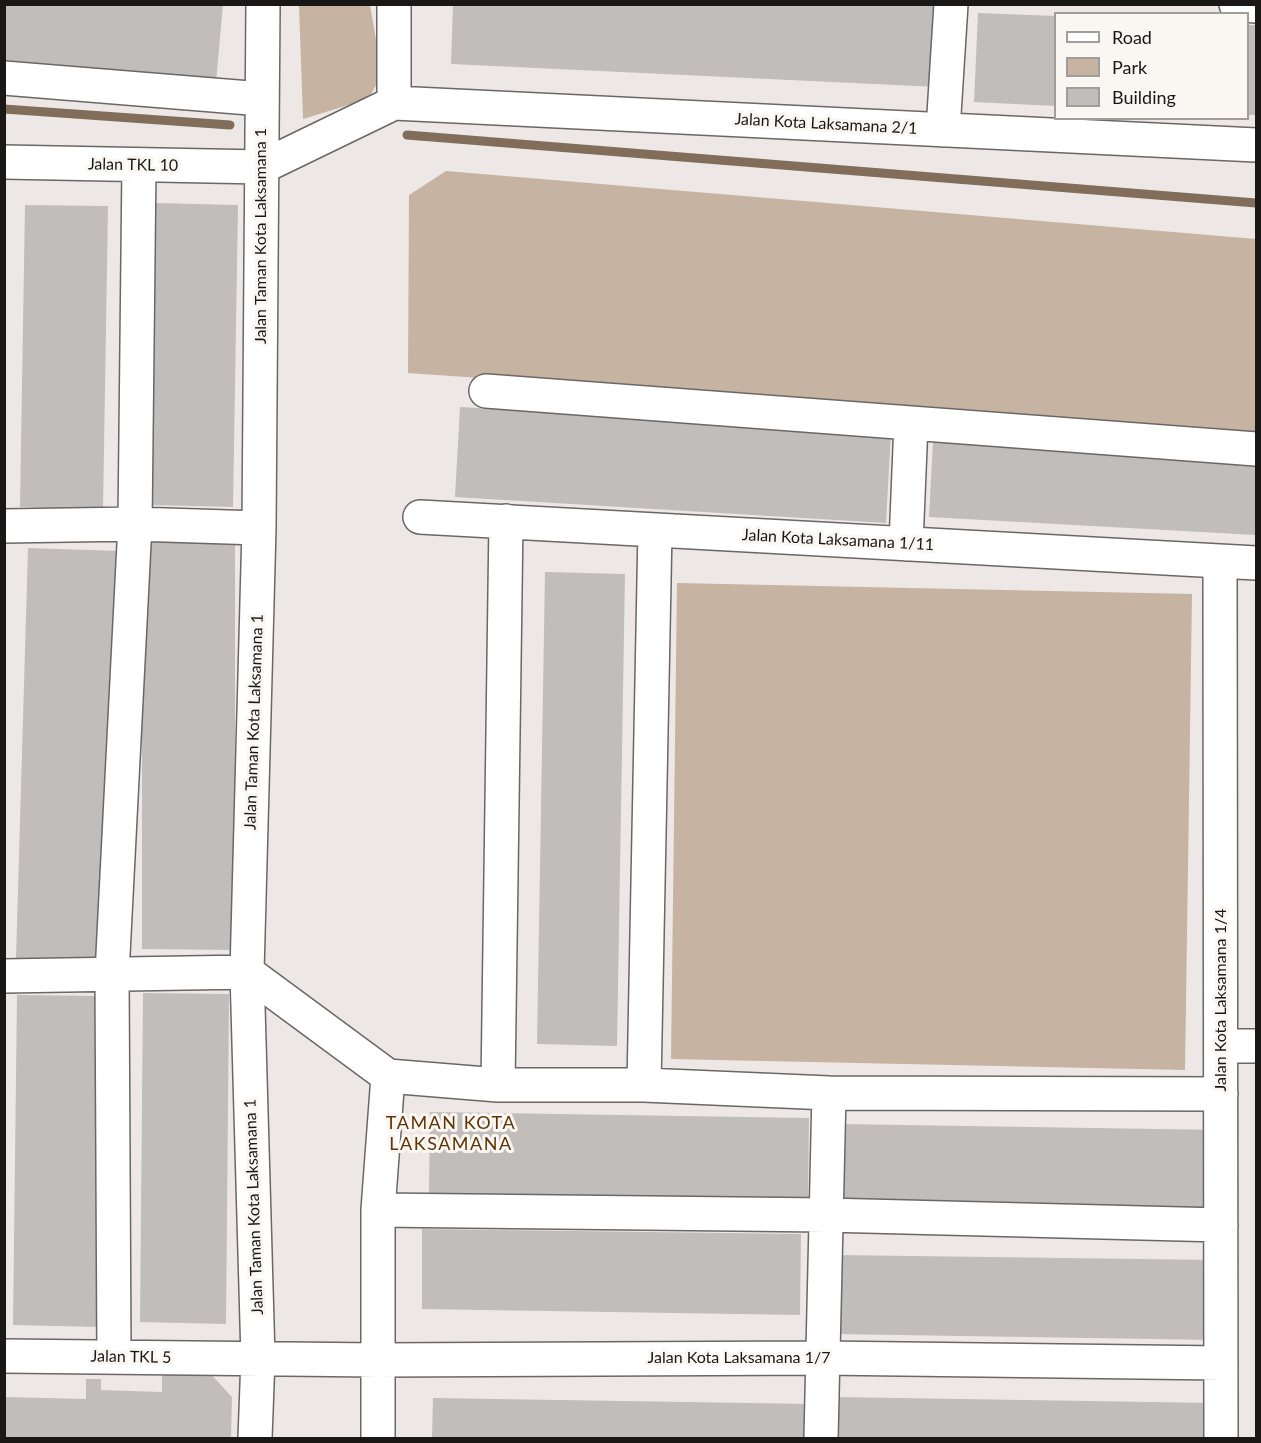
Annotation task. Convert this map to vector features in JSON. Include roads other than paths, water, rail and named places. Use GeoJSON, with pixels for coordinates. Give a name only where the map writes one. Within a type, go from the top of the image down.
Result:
{"type":"FeatureCollection","features":[{"type":"Feature","properties":{"kind":"street","name":"Jalan Taman Kota Laksamana 1"},"geometry":{"type":"LineString","coordinates":[[255,1438],[258,1358],[247,972],[260,528],[263,4]]}},
{"type":"Feature","properties":{"kind":"street"},"geometry":{"type":"LineString","coordinates":[[262,168],[394,103],[394,4]]}},
{"type":"Feature","properties":{"kind":"street"},"geometry":{"type":"LineString","coordinates":[[943,130],[951,4]]}},
{"type":"Feature","properties":{"kind":"street"},"geometry":{"type":"LineString","coordinates":[[1236,4],[1257,6]]}},
{"type":"Feature","properties":{"kind":"street"},"geometry":{"type":"LineString","coordinates":[[4,78],[262,99]]}},
{"type":"Feature","properties":{"kind":"street","name":"Jalan Kota Laksamana 2/1"},"geometry":{"type":"LineString","coordinates":[[394,103],[1257,145]]}},
{"type":"Feature","properties":{"kind":"street","name":"Jalan TKL 10"},"geometry":{"type":"LineString","coordinates":[[4,162],[262,168]]}},
{"type":"Feature","properties":{"kind":"street"},"geometry":{"type":"LineString","coordinates":[[114,1357],[112,974],[135,524],[139,165]]}},
{"type":"Feature","properties":{"kind":"street"},"geometry":{"type":"LineString","coordinates":[[486,390],[1257,449]]}},
{"type":"Feature","properties":{"kind":"street"},"geometry":{"type":"LineString","coordinates":[[906,544],[911,423]]}},
{"type":"Feature","properties":{"kind":"street","name":"Jalan Kota Laksamana 1/11"},"geometry":{"type":"LineString","coordinates":[[420,517],[1257,563]]}},
{"type":"Feature","properties":{"kind":"street"},"geometry":{"type":"LineString","coordinates":[[498,1084],[506,521]]}},
{"type":"Feature","properties":{"kind":"street"},"geometry":{"type":"LineString","coordinates":[[4,526],[135,524],[260,528]]}},
{"type":"Feature","properties":{"kind":"street"},"geometry":{"type":"LineString","coordinates":[[644,1084],[655,530]]}},
{"type":"Feature","properties":{"kind":"street","name":"Jalan Kota Laksamana 1/4"},"geometry":{"type":"LineString","coordinates":[[1221,561],[1221,1438]]}},
{"type":"Feature","properties":{"kind":"street"},"geometry":{"type":"LineString","coordinates":[[4,976],[247,972],[388,1076],[498,1084],[644,1084],[829,1093],[1221,1094]]}},
{"type":"Feature","properties":{"kind":"street"},"geometry":{"type":"LineString","coordinates":[[1221,1046],[1257,1046]]}},
{"type":"Feature","properties":{"kind":"street"},"geometry":{"type":"LineString","coordinates":[[378,1438],[378,1210],[388,1076]]}},
{"type":"Feature","properties":{"kind":"street"},"geometry":{"type":"LineString","coordinates":[[821,1438],[829,1093]]}},
{"type":"Feature","properties":{"kind":"street"},"geometry":{"type":"LineString","coordinates":[[378,1210],[826,1215],[1221,1225]]}},
{"type":"Feature","properties":{"kind":"street","name":"Jalan TKL 5"},"geometry":{"type":"LineString","coordinates":[[4,1356],[258,1358]]}},
{"type":"Feature","properties":{"kind":"street","name":"Jalan Kota Laksamana 1/7"},"geometry":{"type":"LineString","coordinates":[[258,1358],[378,1360],[823,1358],[1221,1363]]}},
{"type":"Feature","properties":{"kind":"waterway"},"geometry":{"type":"LineString","coordinates":[[4,109],[230,125]]}},
{"type":"Feature","properties":{"kind":"waterway"},"geometry":{"type":"LineString","coordinates":[[407,135],[1256,203]]}},
{"type":"Feature","properties":{"kind":"district","name":"TAMAN KOTA LAKSAMANA"},"geometry":{"type":"Point","coordinates":[451,1133]}}]}
